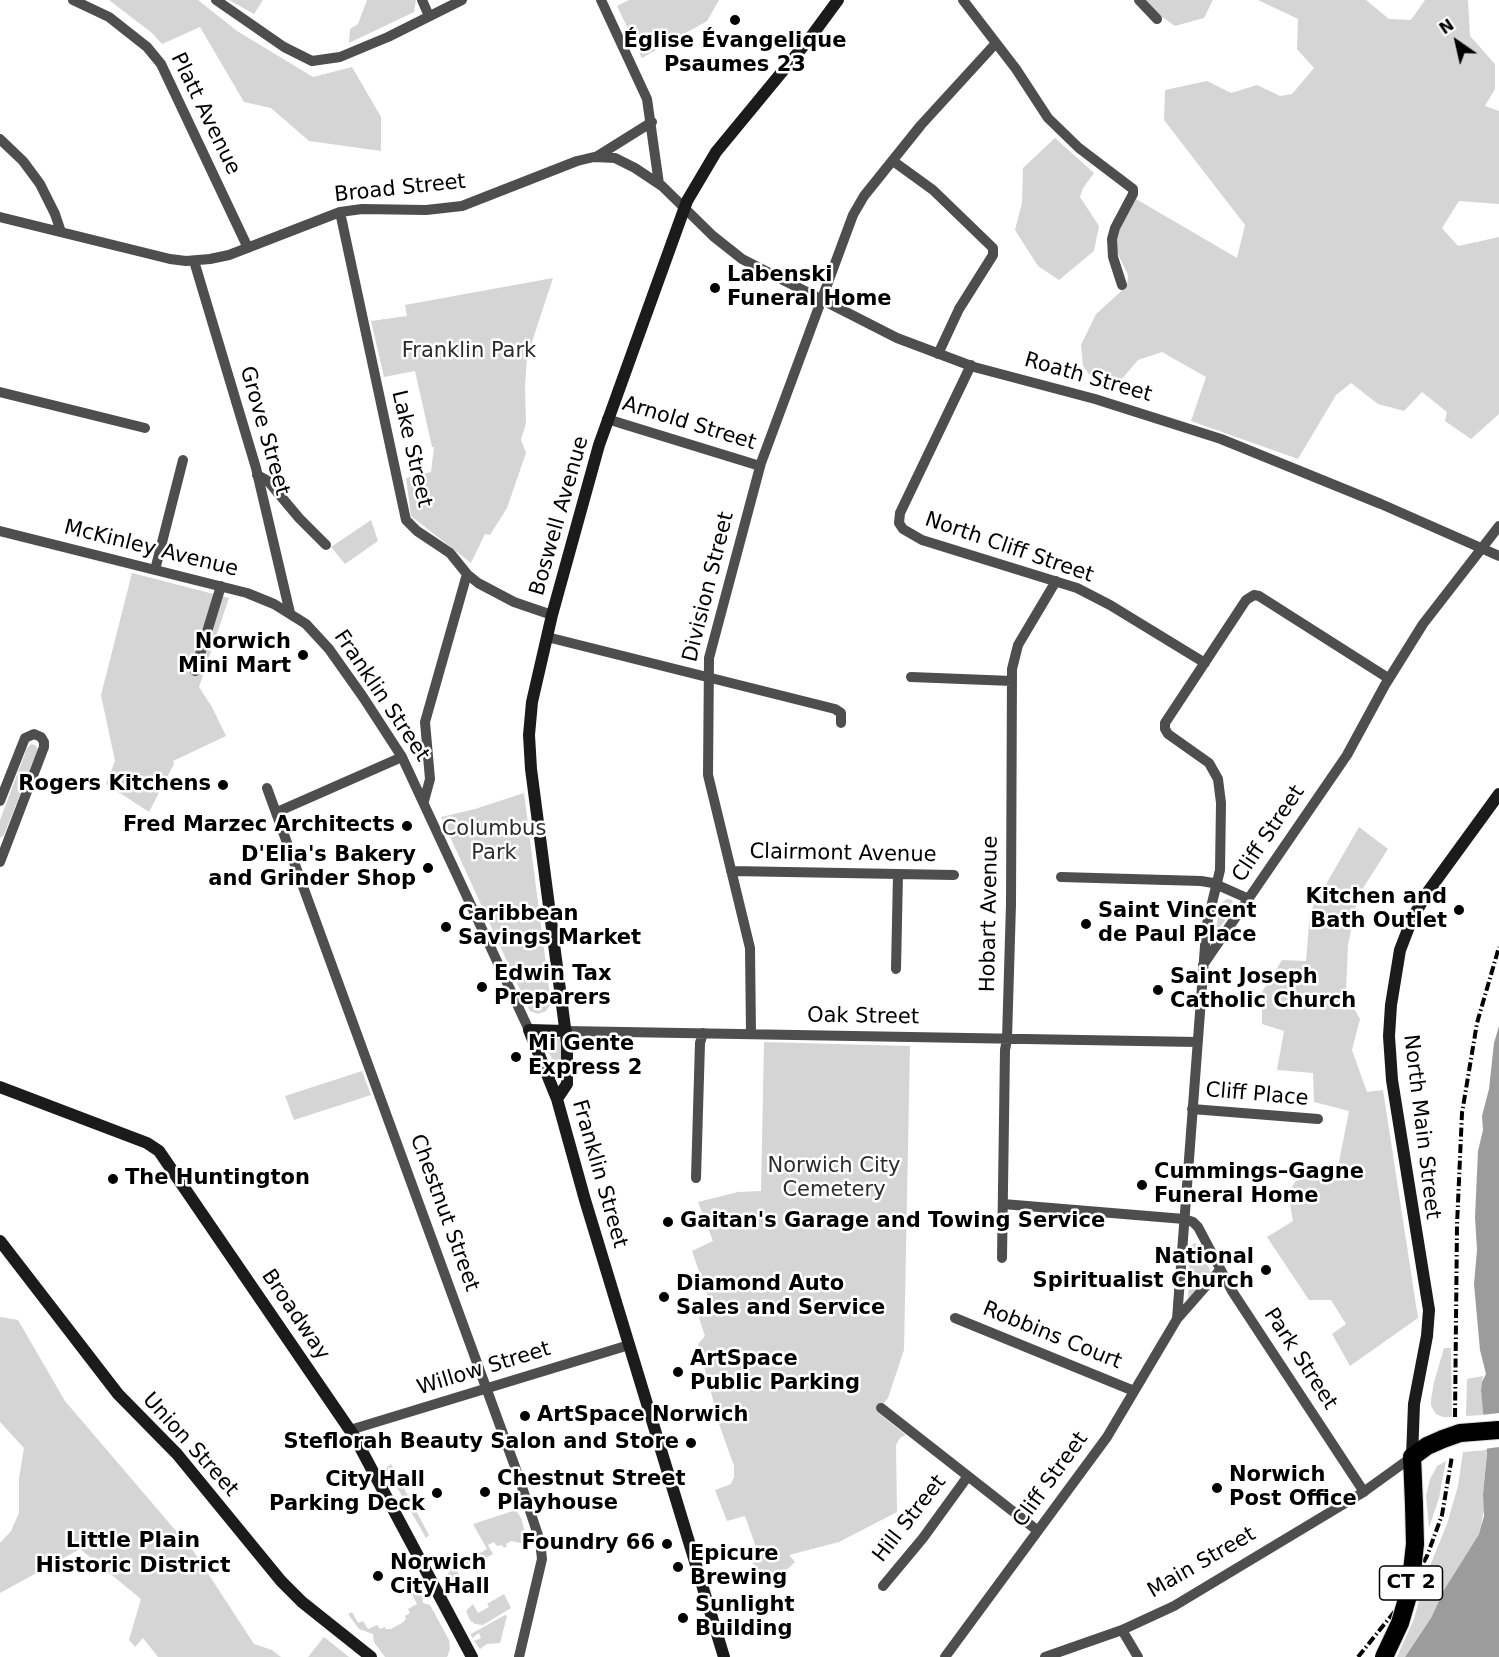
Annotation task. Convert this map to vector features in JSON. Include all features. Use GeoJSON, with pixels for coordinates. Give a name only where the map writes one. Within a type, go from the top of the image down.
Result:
{"type":"FeatureCollection","features":[{"type":"Feature","properties":{"kind":"highway","name":"Main Street"},"geometry":{"type":"LineString","coordinates":[[1412,1457],[1443,1438],[1460,1433],[1499,1430]]}},
{"type":"Feature","properties":{"kind":"highway","name":"CT 2"},"geometry":{"type":"LineString","coordinates":[[1384,1657],[1400,1623],[1409,1594],[1415,1544],[1412,1457]]}},
{"type":"Feature","properties":{"kind":"main road","name":"Boswell Avenue"},"geometry":{"type":"LineString","coordinates":[[557,1099],[564,1091],[569,1076],[566,1031],[529,750],[532,702],[552,615],[607,419],[693,186],[716,152],[810,38],[838,0]]}},
{"type":"Feature","properties":{"kind":"main road","name":"North Main Street"},"geometry":{"type":"LineString","coordinates":[[1412,1457],[1414,1404],[1427,1336],[1429,1310],[1392,1080],[1389,1048],[1391,1005],[1400,950],[1412,919],[1443,870],[1499,794]]}},
{"type":"Feature","properties":{"kind":"main road","name":"Oak Street"},"geometry":{"type":"LineString","coordinates":[[529,1030],[566,1031]]}},
{"type":"Feature","properties":{"kind":"main road","name":"Franklin Street"},"geometry":{"type":"LineString","coordinates":[[529,1030],[557,1099],[585,1200],[724,1657]]}},
{"type":"Feature","properties":{"kind":"main road","name":"Broadway"},"geometry":{"type":"LineString","coordinates":[[0,1087],[147,1143],[158,1150],[350,1430],[472,1657]]}},
{"type":"Feature","properties":{"kind":"main road","name":"Union Street"},"geometry":{"type":"LineString","coordinates":[[0,1241],[114,1389],[177,1454],[281,1581],[302,1602],[371,1657]]}},
{"type":"Feature","properties":{"kind":"main road"},"geometry":{"type":"LineString","coordinates":[[458,1657],[463,1642]]}},
{"type":"Feature","properties":{"kind":"street","name":"Platt Avenue"},"geometry":{"type":"LineString","coordinates":[[73,0],[109,16],[147,47],[160,64],[248,248]]}},
{"type":"Feature","properties":{"kind":"street"},"geometry":{"type":"LineString","coordinates":[[216,0],[284,47],[312,61],[340,57],[388,37],[462,0]]}},
{"type":"Feature","properties":{"kind":"street"},"geometry":{"type":"LineString","coordinates":[[422,0],[429,16]]}},
{"type":"Feature","properties":{"kind":"street"},"geometry":{"type":"LineString","coordinates":[[601,0],[645,93],[652,122],[659,184]]}},
{"type":"Feature","properties":{"kind":"street"},"geometry":{"type":"LineString","coordinates":[[963,0],[1057,128],[1133,190],[1112,239],[1113,257],[1122,285]]}},
{"type":"Feature","properties":{"kind":"street"},"geometry":{"type":"LineString","coordinates":[[1139,0],[1157,19]]}},
{"type":"Feature","properties":{"kind":"street","name":"Division Street"},"geometry":{"type":"LineString","coordinates":[[751,1034],[750,948],[708,775],[709,658],[760,466],[853,215],[864,196],[892,161],[996,43]]}},
{"type":"Feature","properties":{"kind":"street"},"geometry":{"type":"LineString","coordinates":[[596,157],[652,122]]}},
{"type":"Feature","properties":{"kind":"street"},"geometry":{"type":"LineString","coordinates":[[0,139],[23,161],[40,184],[61,232]]}},
{"type":"Feature","properties":{"kind":"street","name":"Broad Street"},"geometry":{"type":"LineString","coordinates":[[0,217],[170,259],[194,261],[219,257],[248,248],[340,212],[362,209],[426,210],[462,206],[562,166],[596,157],[620,160],[645,173],[684,207]]}},
{"type":"Feature","properties":{"kind":"street"},"geometry":{"type":"LineString","coordinates":[[892,161],[933,190],[991,245],[993,250],[993,255],[959,309],[938,354]]}},
{"type":"Feature","properties":{"kind":"street","name":"Roath Street"},"geometry":{"type":"LineString","coordinates":[[684,207],[713,236],[742,259],[897,338],[971,365],[1095,399],[1221,439],[1381,504],[1499,556]]}},
{"type":"Feature","properties":{"kind":"street","name":"Lake Street"},"geometry":{"type":"LineString","coordinates":[[340,212],[406,520],[417,531],[450,553],[467,574],[503,597],[552,615]]}},
{"type":"Feature","properties":{"kind":"street","name":"Grove Street"},"geometry":{"type":"LineString","coordinates":[[194,261],[257,475],[290,613]]}},
{"type":"Feature","properties":{"kind":"street","name":"North Cliff Street"},"geometry":{"type":"LineString","coordinates":[[971,365],[900,513],[899,523],[906,532],[922,540],[1056,580],[1096,597],[1205,663]]}},
{"type":"Feature","properties":{"kind":"street"},"geometry":{"type":"LineString","coordinates":[[0,393],[145,428]]}},
{"type":"Feature","properties":{"kind":"street","name":"Arnold Street"},"geometry":{"type":"LineString","coordinates":[[607,419],[760,466]]}},
{"type":"Feature","properties":{"kind":"street"},"geometry":{"type":"LineString","coordinates":[[155,570],[183,460]]}},
{"type":"Feature","properties":{"kind":"street"},"geometry":{"type":"LineString","coordinates":[[257,475],[268,481],[299,518],[326,545]]}},
{"type":"Feature","properties":{"kind":"street","name":"Cliff Street"},"geometry":{"type":"LineString","coordinates":[[1177,1318],[1203,965],[1347,755],[1388,678],[1431,612],[1499,526]]}},
{"type":"Feature","properties":{"kind":"street","name":"McKinley Avenue"},"geometry":{"type":"LineString","coordinates":[[0,531],[221,586],[265,599],[290,613]]}},
{"type":"Feature","properties":{"kind":"street"},"geometry":{"type":"LineString","coordinates":[[424,801],[430,779],[425,722],[467,574]]}},
{"type":"Feature","properties":{"kind":"street","name":"Hobart Avenue"},"geometry":{"type":"LineString","coordinates":[[1002,1258],[1005,1050],[1011,904],[1012,665],[1018,645],[1056,580]]}},
{"type":"Feature","properties":{"kind":"street"},"geometry":{"type":"LineString","coordinates":[[195,672],[221,586]]}},
{"type":"Feature","properties":{"kind":"street"},"geometry":{"type":"LineString","coordinates":[[1203,965],[1207,924],[1220,865],[1221,803],[1218,779],[1209,763],[1168,735],[1165,726],[1205,663],[1246,600],[1257,595],[1388,678]]}},
{"type":"Feature","properties":{"kind":"street","name":"Franklin Street"},"geometry":{"type":"LineString","coordinates":[[290,613],[306,624],[329,649],[402,757],[529,1030]]}},
{"type":"Feature","properties":{"kind":"street"},"geometry":{"type":"LineString","coordinates":[[547,637],[839,710],[842,715],[841,723]]}},
{"type":"Feature","properties":{"kind":"street"},"geometry":{"type":"LineString","coordinates":[[910,677],[1012,681]]}},
{"type":"Feature","properties":{"kind":"street"},"geometry":{"type":"LineString","coordinates":[[0,801],[26,738],[34,734],[41,736],[44,747],[1,856]]}},
{"type":"Feature","properties":{"kind":"street"},"geometry":{"type":"LineString","coordinates":[[277,812],[402,757]]}},
{"type":"Feature","properties":{"kind":"street","name":"Chestnut Street"},"geometry":{"type":"LineString","coordinates":[[267,788],[532,1514],[542,1550],[539,1574],[519,1657]]}},
{"type":"Feature","properties":{"kind":"street","name":"Clairmont Avenue"},"geometry":{"type":"LineString","coordinates":[[731,871],[954,875]]}},
{"type":"Feature","properties":{"kind":"street"},"geometry":{"type":"LineString","coordinates":[[896,969],[898,874]]}},
{"type":"Feature","properties":{"kind":"street"},"geometry":{"type":"LineString","coordinates":[[1061,877],[1201,881],[1217,884],[1249,898]]}},
{"type":"Feature","properties":{"kind":"street","name":"Oak Street"},"geometry":{"type":"LineString","coordinates":[[566,1031],[1197,1042]]}},
{"type":"Feature","properties":{"kind":"street"},"geometry":{"type":"LineString","coordinates":[[696,1178],[700,1043],[703,1033]]}},
{"type":"Feature","properties":{"kind":"street","name":"Cliff Place"},"geometry":{"type":"LineString","coordinates":[[1192,1109],[1318,1119]]}},
{"type":"Feature","properties":{"kind":"street"},"geometry":{"type":"LineString","coordinates":[[1003,1204],[1184,1219]]}},
{"type":"Feature","properties":{"kind":"street","name":"Park Street"},"geometry":{"type":"LineString","coordinates":[[1184,1219],[1193,1222],[1198,1227],[1220,1270],[1364,1492]]}},
{"type":"Feature","properties":{"kind":"street","name":"Cliff Street"},"geometry":{"type":"LineString","coordinates":[[945,1657],[1107,1437],[1177,1318],[1220,1270]]}},
{"type":"Feature","properties":{"kind":"street","name":"Robbins Court"},"geometry":{"type":"LineString","coordinates":[[955,1318],[1134,1391]]}},
{"type":"Feature","properties":{"kind":"street","name":"Willow Street"},"geometry":{"type":"LineString","coordinates":[[350,1430],[629,1345]]}},
{"type":"Feature","properties":{"kind":"street"},"geometry":{"type":"LineString","coordinates":[[881,1408],[1038,1531]]}},
{"type":"Feature","properties":{"kind":"street","name":"Main Street"},"geometry":{"type":"LineString","coordinates":[[1045,1657],[1122,1630],[1184,1601],[1364,1492],[1412,1457]]}},
{"type":"Feature","properties":{"kind":"street","name":"Hill Street"},"geometry":{"type":"LineString","coordinates":[[883,1586],[968,1476]]}},
{"type":"Feature","properties":{"kind":"street"},"geometry":{"type":"LineString","coordinates":[[1122,1630],[1138,1657]]}},
{"type":"Feature","properties":{"kind":"green space"},"geometry":{"type":"Polygon","coordinates":[[[109,0],[198,0],[237,31],[313,77],[352,67],[381,117],[381,151],[309,141],[271,108],[244,102],[200,27],[162,44],[152,33],[109,0]]]}},
{"type":"Feature","properties":{"kind":"green space"},"geometry":{"type":"Polygon","coordinates":[[[229,0],[263,0],[254,14],[229,0]]]}},
{"type":"Feature","properties":{"kind":"green space"},"geometry":{"type":"Polygon","coordinates":[[[367,0],[416,1],[414,12],[349,43],[350,29],[358,24],[367,0]]]}},
{"type":"Feature","properties":{"kind":"green space"},"geometry":{"type":"Polygon","coordinates":[[[629,0],[719,0],[707,21],[642,58],[617,6],[629,0]]]}},
{"type":"Feature","properties":{"kind":"green space"},"geometry":{"type":"Polygon","coordinates":[[[1146,0],[1213,0],[1204,18],[1175,26],[1158,14],[1146,0]]]}},
{"type":"Feature","properties":{"kind":"green space"},"geometry":{"type":"Polygon","coordinates":[[[1258,0],[1366,0],[1389,19],[1411,20],[1425,0],[1468,0],[1470,36],[1495,64],[1495,89],[1485,106],[1499,111],[1499,204],[1459,201],[1442,228],[1458,246],[1499,237],[1499,414],[1471,439],[1445,421],[1447,412],[1422,392],[1404,411],[1378,404],[1351,383],[1336,395],[1298,459],[1191,421],[1206,377],[1162,352],[1138,360],[1110,393],[1099,388],[1083,366],[1081,345],[1096,314],[1127,286],[1128,275],[1117,252],[1116,237],[1136,199],[1237,258],[1245,225],[1164,120],[1165,90],[1207,81],[1231,93],[1257,85],[1280,96],[1292,94],[1314,68],[1297,49],[1298,19],[1258,0]]]}},
{"type":"Feature","properties":{"kind":"green space"},"geometry":{"type":"Polygon","coordinates":[[[1055,138],[1094,173],[1083,188],[1080,197],[1099,226],[1094,251],[1059,280],[1038,266],[1015,230],[1022,203],[1023,168],[1055,138]]]}},
{"type":"Feature","properties":{"kind":"green space","name":"Franklin Park"},"geometry":{"type":"Polygon","coordinates":[[[553,278],[527,357],[526,423],[521,440],[526,453],[507,508],[490,535],[485,534],[471,563],[411,516],[406,478],[431,472],[434,447],[432,447],[415,371],[384,377],[371,321],[407,316],[405,305],[553,278]]]}},
{"type":"Feature","properties":{"kind":"green space"},"geometry":{"type":"Polygon","coordinates":[[[371,520],[378,541],[345,564],[331,547],[371,520]]]}},
{"type":"Feature","properties":{"kind":"green space"},"geometry":{"type":"Polygon","coordinates":[[[132,573],[229,598],[199,687],[226,736],[173,761],[174,764],[149,812],[106,784],[115,761],[101,695],[132,573]]]}},
{"type":"Feature","properties":{"kind":"green space"},"geometry":{"type":"Polygon","coordinates":[[[31,744],[38,749],[4,835],[0,838],[0,820],[27,748],[31,744]]]}},
{"type":"Feature","properties":{"kind":"green space","name":"Columbus Park"},"geometry":{"type":"Polygon","coordinates":[[[524,793],[551,1004],[546,1011],[538,1014],[530,1011],[527,1005],[441,817],[524,793]]]}},
{"type":"Feature","properties":{"kind":"green space"},"geometry":{"type":"Polygon","coordinates":[[[1359,827],[1388,849],[1358,896],[1348,945],[1346,994],[1360,1019],[1352,1050],[1367,1092],[1383,1090],[1418,1318],[1350,1366],[1332,1334],[1346,1324],[1331,1300],[1309,1300],[1267,1237],[1293,1221],[1288,1193],[1306,1165],[1338,1167],[1349,1111],[1314,1102],[1313,1073],[1277,1070],[1284,1031],[1262,1024],[1262,992],[1282,960],[1306,961],[1310,912],[1359,827]]]}},
{"type":"Feature","properties":{"kind":"green space"},"geometry":{"type":"Polygon","coordinates":[[[1227,899],[1232,900],[1235,907],[1214,935],[1222,902],[1227,899]]]}},
{"type":"Feature","properties":{"kind":"green space"},"geometry":{"type":"Polygon","coordinates":[[[553,1037],[561,1039],[562,1074],[558,1072],[547,1048],[548,1040],[553,1037]]]}},
{"type":"Feature","properties":{"kind":"green space","name":"Norwich City Cemetery"},"geometry":{"type":"Polygon","coordinates":[[[764,1042],[910,1046],[904,1350],[888,1398],[877,1412],[906,1435],[900,1438],[896,1445],[897,1512],[839,1542],[789,1555],[795,1562],[772,1584],[748,1558],[757,1550],[745,1516],[727,1521],[715,1490],[731,1484],[734,1477],[734,1466],[719,1424],[724,1422],[720,1410],[716,1411],[698,1344],[705,1336],[698,1315],[711,1306],[692,1251],[713,1241],[698,1202],[738,1192],[761,1191],[764,1042]]]}},
{"type":"Feature","properties":{"kind":"green space"},"geometry":{"type":"Polygon","coordinates":[[[362,1071],[371,1095],[294,1120],[285,1096],[362,1071]]]}},
{"type":"Feature","properties":{"kind":"green space"},"geometry":{"type":"Polygon","coordinates":[[[1195,1243],[1200,1246],[1211,1273],[1188,1299],[1190,1246],[1195,1243]]]}},
{"type":"Feature","properties":{"kind":"green space"},"geometry":{"type":"Polygon","coordinates":[[[0,1317],[18,1320],[65,1401],[194,1552],[254,1644],[272,1650],[281,1657],[158,1657],[143,1638],[135,1647],[129,1640],[141,1599],[80,1549],[0,1593],[0,1543],[11,1531],[19,1513],[19,1478],[24,1448],[0,1422],[0,1317]]]}},
{"type":"Feature","properties":{"kind":"green space"},"geometry":{"type":"Polygon","coordinates":[[[1444,1348],[1451,1348],[1452,1417],[1436,1414],[1431,1406],[1434,1382],[1444,1348]]]}},
{"type":"Feature","properties":{"kind":"green space"},"geometry":{"type":"Polygon","coordinates":[[[1483,1376],[1481,1390],[1484,1415],[1466,1416],[1467,1379],[1483,1376]]]}},
{"type":"Feature","properties":{"kind":"green space"},"geometry":{"type":"Polygon","coordinates":[[[1487,1450],[1484,1508],[1480,1532],[1443,1592],[1431,1618],[1405,1657],[1397,1657],[1414,1619],[1425,1578],[1447,1524],[1458,1486],[1463,1452],[1487,1450]]]}},
{"type":"Feature","properties":{"kind":"green space"},"geometry":{"type":"Polygon","coordinates":[[[1446,1461],[1439,1498],[1429,1528],[1426,1496],[1430,1479],[1437,1466],[1446,1461]]]}},
{"type":"Feature","properties":{"kind":"green space"},"geometry":{"type":"Polygon","coordinates":[[[391,1464],[429,1535],[426,1538],[386,1468],[391,1464]]]}},
{"type":"Feature","properties":{"kind":"green space"},"geometry":{"type":"Polygon","coordinates":[[[516,1510],[521,1518],[529,1545],[511,1541],[504,1548],[502,1545],[497,1546],[494,1542],[488,1545],[493,1554],[457,1571],[463,1582],[454,1588],[447,1575],[454,1565],[457,1566],[487,1549],[473,1524],[516,1510]]]}},
{"type":"Feature","properties":{"kind":"green space"},"geometry":{"type":"Polygon","coordinates":[[[413,1576],[422,1593],[423,1603],[430,1605],[449,1640],[450,1649],[447,1657],[385,1657],[374,1642],[373,1634],[359,1629],[348,1614],[352,1612],[358,1623],[363,1621],[368,1629],[377,1625],[380,1629],[385,1627],[391,1629],[402,1623],[406,1619],[405,1616],[410,1613],[408,1609],[417,1604],[412,1594],[417,1591],[410,1578],[413,1576]]]}},
{"type":"Feature","properties":{"kind":"green space"},"geometry":{"type":"Polygon","coordinates":[[[504,1594],[511,1608],[483,1625],[475,1624],[470,1620],[466,1611],[473,1604],[478,1613],[489,1607],[487,1604],[504,1594]]]}},
{"type":"Feature","properties":{"kind":"green space"},"geometry":{"type":"Polygon","coordinates":[[[507,1616],[500,1643],[487,1644],[480,1649],[474,1641],[481,1638],[479,1633],[472,1638],[471,1634],[507,1616]]]}},
{"type":"Feature","properties":{"kind":"green space"},"geometry":{"type":"Polygon","coordinates":[[[324,1637],[349,1657],[308,1657],[324,1637]]]}},
{"type":"Feature","properties":{"kind":"shaded area"},"geometry":{"type":"Polygon","coordinates":[[[1499,1026],[1499,1657],[1405,1657],[1431,1618],[1444,1590],[1479,1534],[1484,1516],[1483,1494],[1487,1453],[1481,1390],[1486,1374],[1480,1350],[1474,1284],[1477,1250],[1475,1217],[1478,1151],[1483,1130],[1482,1116],[1489,1089],[1494,1043],[1499,1026]]]}},
{"type":"Feature","properties":{"kind":"pier"},"geometry":{"type":"Polygon","coordinates":[[[1499,1413],[1499,1447],[1484,1449],[1481,1415],[1499,1413]]]}},
{"type":"Feature","properties":{"kind":"railway"},"geometry":{"type":"LineString","coordinates":[[1455,1417],[1457,1225],[1462,1113],[1477,1023],[1499,947]]}},
{"type":"Feature","properties":{"kind":"railway"},"geometry":{"type":"LineString","coordinates":[[1358,1657],[1399,1606],[1427,1556],[1442,1515],[1452,1456]]}},
{"type":"Feature","properties":{"kind":"place","name":"Église Évangelique Psaumes 23"},"geometry":{"type":"Point","coordinates":[735,20]}},
{"type":"Feature","properties":{"kind":"place","name":"Labenski Funeral Home"},"geometry":{"type":"Point","coordinates":[715,288]}},
{"type":"Feature","properties":{"kind":"place","name":"Norwich Mini Mart"},"geometry":{"type":"Point","coordinates":[303,655]}},
{"type":"Feature","properties":{"kind":"place","name":"Rogers Kitchens"},"geometry":{"type":"Point","coordinates":[223,785]}},
{"type":"Feature","properties":{"kind":"place","name":"Fred Marzec Architects"},"geometry":{"type":"Point","coordinates":[407,826]}},
{"type":"Feature","properties":{"kind":"place","name":"D'Elia's Bakery and Grinder Shop"},"geometry":{"type":"Point","coordinates":[428,868]}},
{"type":"Feature","properties":{"kind":"place","name":"Kitchen and Bath Outlet"},"geometry":{"type":"Point","coordinates":[1459,910]}},
{"type":"Feature","properties":{"kind":"place","name":"Saint Vincent de Paul Place"},"geometry":{"type":"Point","coordinates":[1086,924]}},
{"type":"Feature","properties":{"kind":"place","name":"Caribbean Savings Market"},"geometry":{"type":"Point","coordinates":[446,927]}},
{"type":"Feature","properties":{"kind":"place","name":"Edwin Tax Preparers"},"geometry":{"type":"Point","coordinates":[482,987]}},
{"type":"Feature","properties":{"kind":"place","name":"Saint Joseph Catholic Church"},"geometry":{"type":"Point","coordinates":[1158,990]}},
{"type":"Feature","properties":{"kind":"place","name":"Mi Gente Express 2"},"geometry":{"type":"Point","coordinates":[516,1057]}},
{"type":"Feature","properties":{"kind":"place","name":"The Huntington"},"geometry":{"type":"Point","coordinates":[113,1179]}},
{"type":"Feature","properties":{"kind":"place","name":"Cummings–Gagne Funeral Home"},"geometry":{"type":"Point","coordinates":[1142,1185]}},
{"type":"Feature","properties":{"kind":"place","name":"Gaitan's Garage and Towing Service"},"geometry":{"type":"Point","coordinates":[668,1222]}},
{"type":"Feature","properties":{"kind":"place","name":"National Spiritualist Church"},"geometry":{"type":"Point","coordinates":[1266,1270]}},
{"type":"Feature","properties":{"kind":"place","name":"Diamond Auto Sales and Service"},"geometry":{"type":"Point","coordinates":[664,1297]}},
{"type":"Feature","properties":{"kind":"place","name":"ArtSpace Public Parking"},"geometry":{"type":"Point","coordinates":[678,1372]}},
{"type":"Feature","properties":{"kind":"place","name":"ArtSpace Norwich"},"geometry":{"type":"Point","coordinates":[525,1416]}},
{"type":"Feature","properties":{"kind":"place","name":"Steflorah Beauty Salon and Store"},"geometry":{"type":"Point","coordinates":[691,1443]}},
{"type":"Feature","properties":{"kind":"place","name":"Norwich Post Office"},"geometry":{"type":"Point","coordinates":[1217,1488]}},
{"type":"Feature","properties":{"kind":"place","name":"Chestnut Street Playhouse"},"geometry":{"type":"Point","coordinates":[485,1492]}},
{"type":"Feature","properties":{"kind":"place","name":"City Hall Parking Deck"},"geometry":{"type":"Point","coordinates":[437,1493]}},
{"type":"Feature","properties":{"kind":"place","name":"Foundry 66"},"geometry":{"type":"Point","coordinates":[667,1544]}},
{"type":"Feature","properties":{"kind":"place","name":"Epicure Brewing"},"geometry":{"type":"Point","coordinates":[678,1567]}},
{"type":"Feature","properties":{"kind":"place","name":"Norwich City Hall"},"geometry":{"type":"Point","coordinates":[378,1576]}},
{"type":"Feature","properties":{"kind":"place","name":"Sunlight Building"},"geometry":{"type":"Point","coordinates":[683,1618]}},
{"type":"Feature","properties":{"kind":"district","name":"Little Plain Historic District"},"geometry":{"type":"Point","coordinates":[133,1554]}}]}
